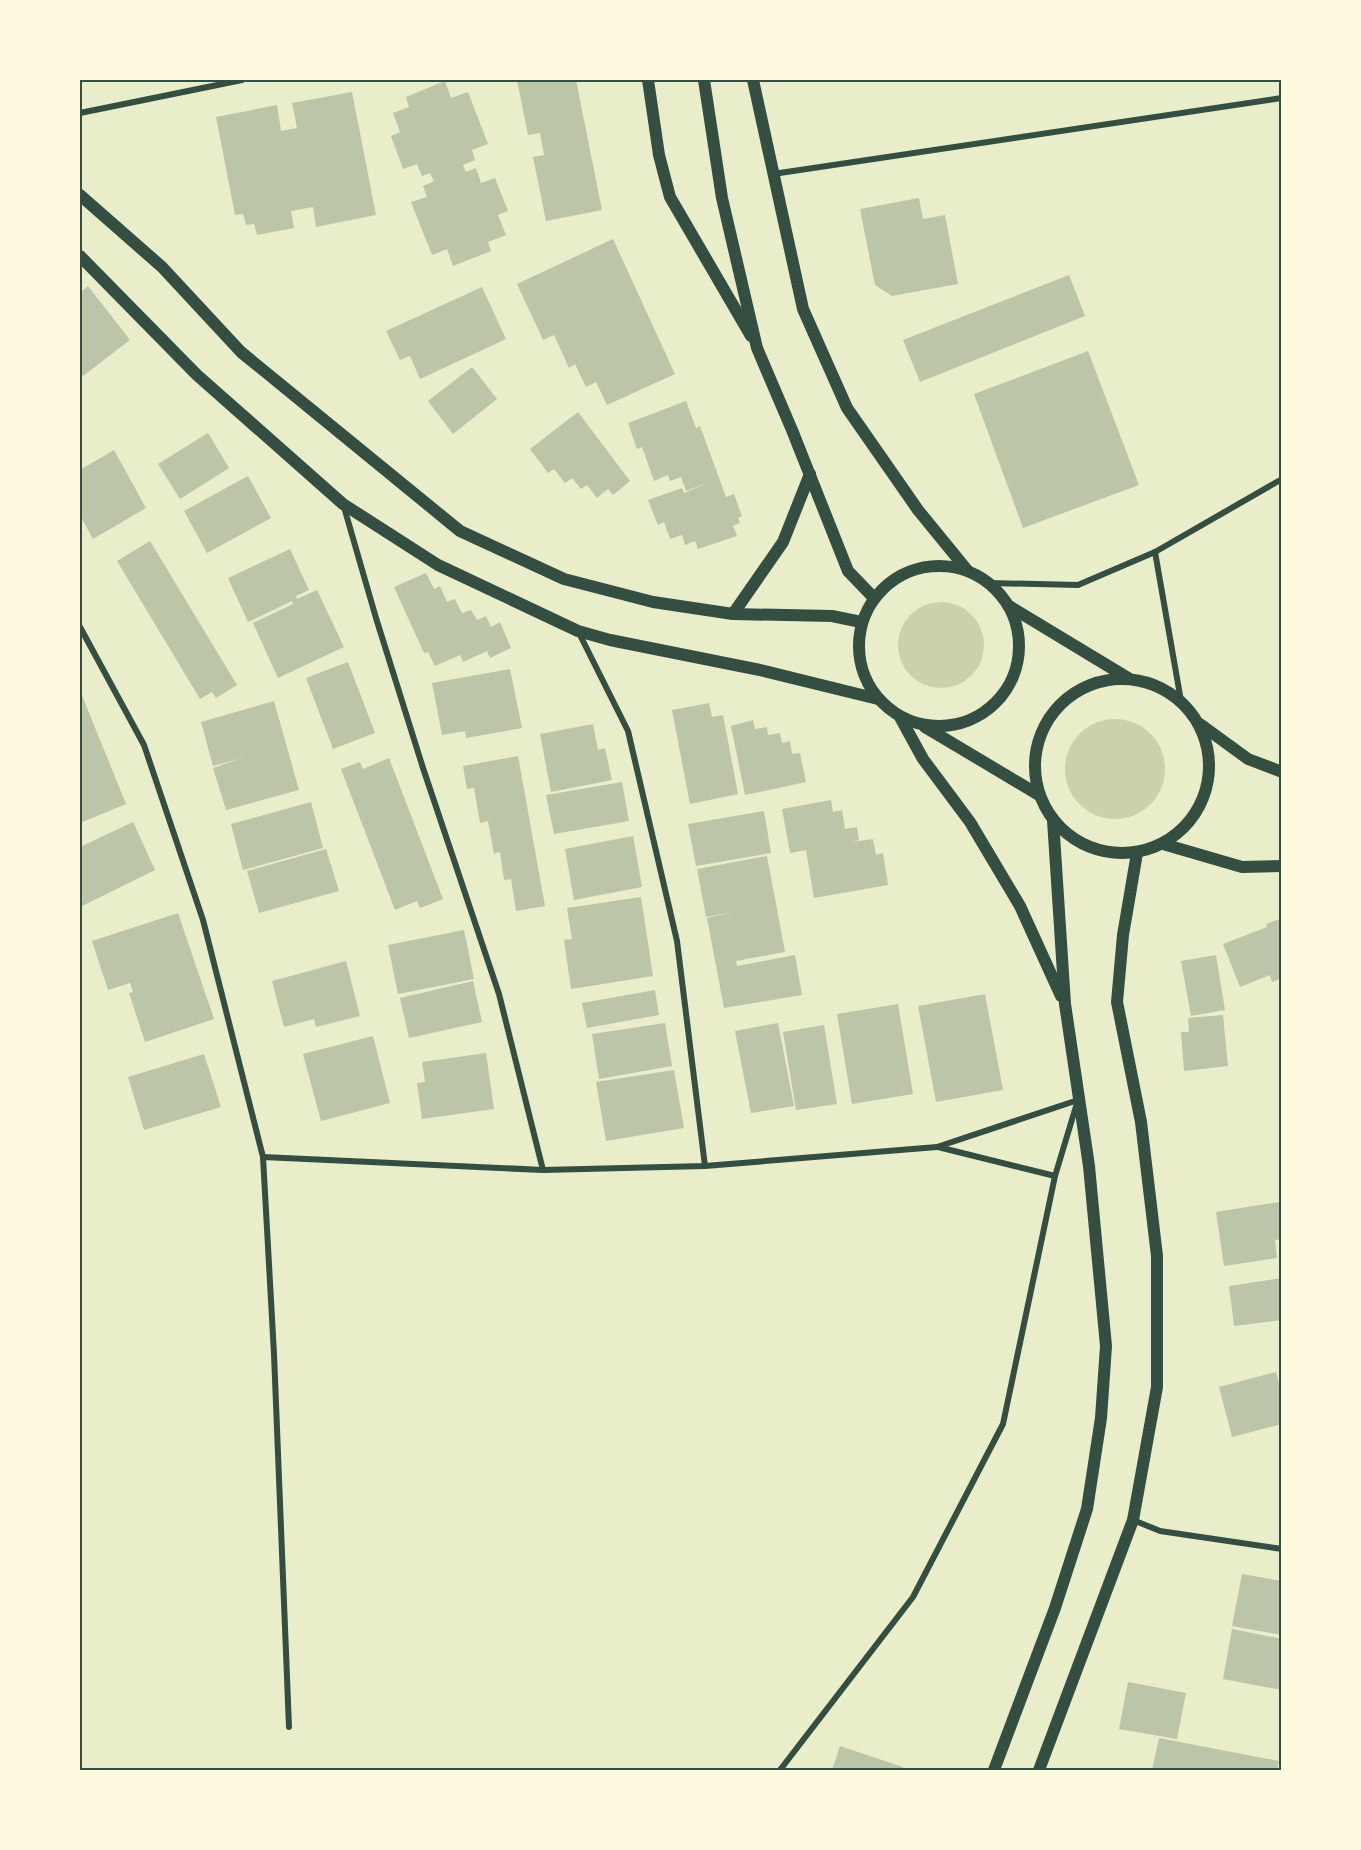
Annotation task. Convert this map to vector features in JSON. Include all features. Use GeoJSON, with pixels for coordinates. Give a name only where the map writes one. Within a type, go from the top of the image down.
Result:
{"type":"FeatureCollection","features":[{"type":"Feature","properties":{"kind":"main road"},"geometry":{"type":"LineString","coordinates":[[648,80],[659,155],[670,197],[757,348],[848,571],[874,598]]}},
{"type":"Feature","properties":{"kind":"main road"},"geometry":{"type":"LineString","coordinates":[[704,80],[722,198],[757,348]]}},
{"type":"Feature","properties":{"kind":"main road"},"geometry":{"type":"LineString","coordinates":[[753,80],[803,309],[846,408],[918,510],[967,570]]}},
{"type":"Feature","properties":{"kind":"main road"},"geometry":{"type":"LineString","coordinates":[[80,195],[162,267],[241,352],[460,531],[564,579],[653,602],[733,614],[832,616],[861,622]]}},
{"type":"Feature","properties":{"kind":"main road"},"geometry":{"type":"LineString","coordinates":[[80,256],[197,375],[343,504],[438,565],[578,631],[610,640],[760,670],[878,699]]}},
{"type":"Feature","properties":{"kind":"main road"},"geometry":{"type":"LineString","coordinates":[[733,614],[783,542],[810,474]]}},
{"type":"Feature","properties":{"kind":"main road"},"geometry":{"type":"LineString","coordinates":[[924,726],[950,727],[975,718],[996,704],[1011,682],[1019,657],[1018,631],[1009,606],[1000,594],[989,583],[967,570],[941,565],[916,568],[892,580],[874,598],[861,622],[858,649],[863,676],[878,699],[888,709],[900,717],[924,726],[1039,795]]}},
{"type":"Feature","properties":{"kind":"main road"},"geometry":{"type":"LineString","coordinates":[[1009,606],[1128,678],[1156,685],[1182,701],[1200,724],[1248,759],[1281,772]]}},
{"type":"Feature","properties":{"kind":"main road"},"geometry":{"type":"LineString","coordinates":[[1128,678],[1099,681],[1073,693],[1052,712],[1039,738],[1034,767],[1039,795],[1053,820],[1070,837],[1090,848],[1113,854],[1137,853],[1163,844],[1185,827],[1201,805],[1209,778],[1208,751],[1200,724]]}},
{"type":"Feature","properties":{"kind":"main road"},"geometry":{"type":"LineString","coordinates":[[900,717],[923,759],[970,822],[1020,906],[1065,1004]]}},
{"type":"Feature","properties":{"kind":"main road"},"geometry":{"type":"LineString","coordinates":[[994,1770],[1054,1608],[1087,1509],[1101,1418],[1106,1346],[1089,1166],[1065,1004],[1053,820]]}},
{"type":"Feature","properties":{"kind":"main road"},"geometry":{"type":"LineString","coordinates":[[1163,844],[1242,867],[1281,866]]}},
{"type":"Feature","properties":{"kind":"main road"},"geometry":{"type":"LineString","coordinates":[[1039,1770],[1133,1520],[1157,1387],[1157,1256],[1141,1122],[1117,1002],[1123,935],[1137,853]]}},
{"type":"Feature","properties":{"kind":"street"},"geometry":{"type":"LineString","coordinates":[[80,113],[242,80]]}},
{"type":"Feature","properties":{"kind":"street"},"geometry":{"type":"LineString","coordinates":[[773,174],[1281,98]]}},
{"type":"Feature","properties":{"kind":"street"},"geometry":{"type":"LineString","coordinates":[[989,583],[1078,585],[1155,552],[1281,479]]}},
{"type":"Feature","properties":{"kind":"street"},"geometry":{"type":"LineString","coordinates":[[343,504],[420,758],[499,994],[543,1170]]}},
{"type":"Feature","properties":{"kind":"street"},"geometry":{"type":"LineString","coordinates":[[1155,552],[1182,701]]}},
{"type":"Feature","properties":{"kind":"street"},"geometry":{"type":"LineString","coordinates":[[80,627],[144,745],[203,920],[263,1157],[274,1354],[289,1727]]}},
{"type":"Feature","properties":{"kind":"street"},"geometry":{"type":"LineString","coordinates":[[578,631],[628,731],[678,940],[705,1166]]}},
{"type":"Feature","properties":{"kind":"street"},"geometry":{"type":"LineString","coordinates":[[263,1157],[543,1170],[705,1166],[937,1147],[1078,1100]]}},
{"type":"Feature","properties":{"kind":"street"},"geometry":{"type":"LineString","coordinates":[[780,1770],[913,1597],[1003,1424],[1055,1176],[1078,1100]]}},
{"type":"Feature","properties":{"kind":"street"},"geometry":{"type":"LineString","coordinates":[[937,1147],[1055,1176]]}},
{"type":"Feature","properties":{"kind":"street"},"geometry":{"type":"LineString","coordinates":[[1133,1520],[1160,1531],[1281,1549]]}},
{"type":"Feature","properties":{"kind":"green space"},"geometry":{"type":"Polygon","coordinates":[[[941,602],[958,605],[972,614],[981,628],[984,645],[981,662],[972,676],[958,685],[941,688],[924,685],[910,676],[901,662],[898,645],[901,628],[910,614],[924,605],[941,602]]]}},
{"type":"Feature","properties":{"kind":"green space"},"geometry":{"type":"Polygon","coordinates":[[[1115,719],[1143,727],[1157,741],[1165,769],[1157,797],[1143,811],[1115,819],[1087,811],[1073,797],[1065,769],[1073,741],[1087,727],[1115,719]]]}},
{"type":"Feature","properties":{"kind":"building"},"geometry":{"type":"Polygon","coordinates":[[[517,80],[576,80],[602,210],[546,221],[533,157],[544,155],[540,133],[528,135],[517,80]]]}},
{"type":"Feature","properties":{"kind":"building"},"geometry":{"type":"Polygon","coordinates":[[[445,81],[451,98],[468,92],[488,144],[472,150],[475,160],[463,165],[466,172],[476,168],[481,183],[495,178],[508,211],[498,215],[506,235],[488,242],[491,251],[453,266],[447,249],[432,255],[411,202],[427,197],[423,186],[434,181],[430,173],[422,176],[417,164],[403,169],[391,136],[400,132],[393,113],[409,107],[406,97],[445,81]]]}},
{"type":"Feature","properties":{"kind":"building"},"geometry":{"type":"Polygon","coordinates":[[[352,92],[376,215],[316,227],[313,207],[291,211],[294,228],[257,235],[254,224],[246,225],[243,214],[235,215],[216,117],[277,105],[281,131],[297,128],[292,103],[352,92]]]}},
{"type":"Feature","properties":{"kind":"building"},"geometry":{"type":"Polygon","coordinates":[[[919,198],[923,219],[945,215],[958,284],[892,296],[875,285],[860,209],[919,198]]]}},
{"type":"Feature","properties":{"kind":"building"},"geometry":{"type":"Polygon","coordinates":[[[613,239],[675,374],[607,405],[596,382],[586,387],[575,364],[569,368],[554,335],[543,340],[517,284],[613,239]]]}},
{"type":"Feature","properties":{"kind":"building"},"geometry":{"type":"Polygon","coordinates":[[[1069,275],[1085,316],[920,382],[903,340],[1069,275]]]}},
{"type":"Feature","properties":{"kind":"building"},"geometry":{"type":"Polygon","coordinates":[[[88,286],[130,340],[83,376],[80,371],[80,293],[88,286]]]}},
{"type":"Feature","properties":{"kind":"building"},"geometry":{"type":"Polygon","coordinates":[[[482,287],[506,339],[420,379],[410,356],[400,360],[386,331],[482,287]]]}},
{"type":"Feature","properties":{"kind":"building"},"geometry":{"type":"Polygon","coordinates":[[[1088,351],[1139,485],[1023,528],[974,394],[1088,351]]]}},
{"type":"Feature","properties":{"kind":"building"},"geometry":{"type":"Polygon","coordinates":[[[472,367],[497,399],[453,434],[428,401],[472,367]]]}},
{"type":"Feature","properties":{"kind":"building"},"geometry":{"type":"Polygon","coordinates":[[[686,401],[696,428],[700,426],[726,497],[734,494],[742,516],[738,518],[740,523],[733,526],[737,536],[698,549],[695,541],[685,545],[682,535],[670,539],[664,522],[658,525],[648,500],[682,488],[684,493],[712,481],[686,491],[681,477],[670,481],[668,475],[654,481],[642,447],[637,449],[628,423],[686,401]]]}},
{"type":"Feature","properties":{"kind":"building"},"geometry":{"type":"Polygon","coordinates":[[[578,412],[630,481],[613,495],[608,489],[597,498],[587,485],[581,489],[572,478],[565,483],[554,469],[548,473],[530,449],[578,412]]]}},
{"type":"Feature","properties":{"kind":"building"},"geometry":{"type":"Polygon","coordinates":[[[208,433],[229,468],[180,499],[158,464],[208,433]]]}},
{"type":"Feature","properties":{"kind":"building"},"geometry":{"type":"Polygon","coordinates":[[[114,450],[146,508],[93,539],[80,515],[80,470],[114,450]]]}},
{"type":"Feature","properties":{"kind":"building"},"geometry":{"type":"Polygon","coordinates":[[[248,476],[271,518],[207,553],[184,511],[248,476]]]}},
{"type":"Feature","properties":{"kind":"building"},"geometry":{"type":"Polygon","coordinates":[[[150,541],[237,685],[216,698],[212,692],[200,699],[117,561],[150,541]]]}},
{"type":"Feature","properties":{"kind":"building"},"geometry":{"type":"Polygon","coordinates":[[[290,549],[309,590],[296,596],[297,599],[317,590],[344,647],[278,678],[253,623],[293,604],[292,601],[248,622],[228,578],[290,549]]]}},
{"type":"Feature","properties":{"kind":"building"},"geometry":{"type":"Polygon","coordinates":[[[426,573],[434,589],[440,586],[447,602],[455,599],[462,613],[471,610],[477,620],[486,616],[491,627],[500,622],[511,648],[490,658],[487,651],[463,662],[460,655],[435,666],[428,652],[424,653],[394,587],[426,573]]]}},
{"type":"Feature","properties":{"kind":"building"},"geometry":{"type":"Polygon","coordinates":[[[348,662],[375,733],[333,749],[306,678],[348,662]]]}},
{"type":"Feature","properties":{"kind":"building"},"geometry":{"type":"Polygon","coordinates":[[[510,669],[522,728],[466,738],[465,731],[442,735],[432,683],[510,669]]]}},
{"type":"Feature","properties":{"kind":"building"},"geometry":{"type":"Polygon","coordinates":[[[80,694],[126,804],[80,823],[80,694]]]}},
{"type":"Feature","properties":{"kind":"building"},"geometry":{"type":"Polygon","coordinates":[[[274,701],[299,790],[226,810],[213,768],[242,758],[213,766],[201,722],[274,701]]]}},
{"type":"Feature","properties":{"kind":"building"},"geometry":{"type":"Polygon","coordinates":[[[709,703],[712,717],[723,715],[738,794],[690,804],[672,710],[709,703]]]}},
{"type":"Feature","properties":{"kind":"building"},"geometry":{"type":"Polygon","coordinates":[[[753,720],[755,729],[767,727],[768,735],[780,733],[782,743],[790,741],[792,754],[800,753],[806,782],[745,795],[731,726],[753,720]]]}},
{"type":"Feature","properties":{"kind":"building"},"geometry":{"type":"Polygon","coordinates":[[[593,724],[598,750],[605,748],[612,780],[551,792],[540,734],[593,724]]]}},
{"type":"Feature","properties":{"kind":"building"},"geometry":{"type":"Polygon","coordinates":[[[518,756],[545,906],[516,911],[511,879],[504,880],[500,852],[494,854],[488,821],[480,823],[474,788],[467,789],[463,766],[518,756]]]}},
{"type":"Feature","properties":{"kind":"building"},"geometry":{"type":"Polygon","coordinates":[[[389,758],[443,899],[420,908],[417,901],[395,910],[341,769],[360,762],[363,769],[389,758]]]}},
{"type":"Feature","properties":{"kind":"building"},"geometry":{"type":"Polygon","coordinates":[[[622,782],[629,821],[554,834],[546,795],[622,782]]]}},
{"type":"Feature","properties":{"kind":"building"},"geometry":{"type":"Polygon","coordinates":[[[831,800],[833,812],[842,810],[845,829],[857,827],[859,840],[851,842],[873,839],[876,855],[883,853],[888,885],[814,898],[806,850],[790,853],[782,809],[831,800]]]}},
{"type":"Feature","properties":{"kind":"building"},"geometry":{"type":"Polygon","coordinates":[[[311,802],[323,848],[243,870],[231,824],[311,802]]]}},
{"type":"Feature","properties":{"kind":"building"},"geometry":{"type":"Polygon","coordinates":[[[764,811],[771,853],[696,866],[688,824],[764,811]]]}},
{"type":"Feature","properties":{"kind":"building"},"geometry":{"type":"Polygon","coordinates":[[[133,822],[155,870],[80,907],[80,847],[133,822]]]}},
{"type":"Feature","properties":{"kind":"building"},"geometry":{"type":"Polygon","coordinates":[[[633,836],[642,887],[574,900],[565,849],[633,836]]]}},
{"type":"Feature","properties":{"kind":"building"},"geometry":{"type":"Polygon","coordinates":[[[326,849],[339,891],[259,913],[247,871],[326,849]]]}},
{"type":"Feature","properties":{"kind":"building"},"geometry":{"type":"Polygon","coordinates":[[[767,856],[785,952],[736,961],[737,966],[795,955],[802,995],[724,1008],[707,918],[732,912],[706,917],[697,869],[767,856]]]}},
{"type":"Feature","properties":{"kind":"building"},"geometry":{"type":"Polygon","coordinates":[[[641,897],[653,976],[571,989],[564,940],[572,939],[567,908],[641,897]]]}},
{"type":"Feature","properties":{"kind":"building"},"geometry":{"type":"Polygon","coordinates":[[[178,913],[214,1019],[145,1042],[129,993],[133,992],[130,983],[108,990],[92,941],[178,913]]]}},
{"type":"Feature","properties":{"kind":"building"},"geometry":{"type":"Polygon","coordinates":[[[1280,919],[1282,923],[1282,978],[1272,982],[1270,975],[1240,987],[1223,944],[1267,927],[1266,924],[1280,919]]]}},
{"type":"Feature","properties":{"kind":"building"},"geometry":{"type":"Polygon","coordinates":[[[464,930],[474,979],[398,994],[388,945],[464,930]]]}},
{"type":"Feature","properties":{"kind":"building"},"geometry":{"type":"Polygon","coordinates":[[[1216,955],[1225,1010],[1191,1016],[1181,961],[1216,955]]]}},
{"type":"Feature","properties":{"kind":"building"},"geometry":{"type":"Polygon","coordinates":[[[346,961],[360,1016],[316,1027],[314,1019],[284,1027],[272,981],[346,961]]]}},
{"type":"Feature","properties":{"kind":"building"},"geometry":{"type":"Polygon","coordinates":[[[473,981],[482,1022],[409,1038],[400,998],[473,981]]]}},
{"type":"Feature","properties":{"kind":"building"},"geometry":{"type":"Polygon","coordinates":[[[655,990],[659,1015],[587,1028],[582,1003],[655,990]]]}},
{"type":"Feature","properties":{"kind":"building"},"geometry":{"type":"Polygon","coordinates":[[[985,994],[1003,1090],[936,1102],[918,1006],[985,994]]]}},
{"type":"Feature","properties":{"kind":"building"},"geometry":{"type":"Polygon","coordinates":[[[898,1004],[913,1094],[852,1104],[837,1014],[898,1004]]]}},
{"type":"Feature","properties":{"kind":"building"},"geometry":{"type":"Polygon","coordinates":[[[1223,1015],[1228,1066],[1184,1071],[1181,1032],[1189,1032],[1188,1018],[1223,1015]]]}},
{"type":"Feature","properties":{"kind":"building"},"geometry":{"type":"Polygon","coordinates":[[[665,1023],[672,1066],[599,1079],[592,1034],[665,1023]]]}},
{"type":"Feature","properties":{"kind":"building"},"geometry":{"type":"Polygon","coordinates":[[[778,1023],[794,1106],[751,1113],[735,1031],[778,1023]]]}},
{"type":"Feature","properties":{"kind":"building"},"geometry":{"type":"Polygon","coordinates":[[[824,1025],[837,1104],[796,1110],[783,1032],[824,1025]]]}},
{"type":"Feature","properties":{"kind":"building"},"geometry":{"type":"Polygon","coordinates":[[[373,1036],[390,1103],[321,1121],[303,1054],[373,1036]]]}},
{"type":"Feature","properties":{"kind":"building"},"geometry":{"type":"Polygon","coordinates":[[[486,1053],[494,1109],[422,1119],[417,1083],[425,1082],[422,1062],[486,1053]]]}},
{"type":"Feature","properties":{"kind":"building"},"geometry":{"type":"Polygon","coordinates":[[[204,1054],[221,1107],[144,1130],[128,1077],[204,1054]]]}},
{"type":"Feature","properties":{"kind":"building"},"geometry":{"type":"Polygon","coordinates":[[[674,1070],[684,1128],[606,1141],[596,1082],[674,1070]]]}},
{"type":"Feature","properties":{"kind":"building"},"geometry":{"type":"Polygon","coordinates":[[[1279,1202],[1282,1239],[1275,1240],[1277,1258],[1224,1266],[1216,1212],[1279,1202]]]}},
{"type":"Feature","properties":{"kind":"building"},"geometry":{"type":"Polygon","coordinates":[[[1282,1278],[1282,1320],[1234,1326],[1229,1286],[1282,1278]]]}},
{"type":"Feature","properties":{"kind":"building"},"geometry":{"type":"Polygon","coordinates":[[[1276,1372],[1282,1394],[1282,1424],[1232,1437],[1219,1387],[1276,1372]]]}},
{"type":"Feature","properties":{"kind":"building"},"geometry":{"type":"Polygon","coordinates":[[[1242,1574],[1282,1581],[1282,1635],[1232,1626],[1242,1574]]]}},
{"type":"Feature","properties":{"kind":"building"},"geometry":{"type":"Polygon","coordinates":[[[1232,1629],[1282,1639],[1282,1690],[1223,1679],[1232,1629]]]}},
{"type":"Feature","properties":{"kind":"building"},"geometry":{"type":"Polygon","coordinates":[[[1128,1682],[1186,1693],[1177,1739],[1119,1729],[1128,1682]]]}},
{"type":"Feature","properties":{"kind":"building"},"geometry":{"type":"Polygon","coordinates":[[[1159,1738],[1279,1761],[1277,1770],[1152,1770],[1159,1738]]]}},
{"type":"Feature","properties":{"kind":"building"},"geometry":{"type":"Polygon","coordinates":[[[840,1746],[903,1767],[902,1770],[832,1770],[840,1746]]]}}]}
